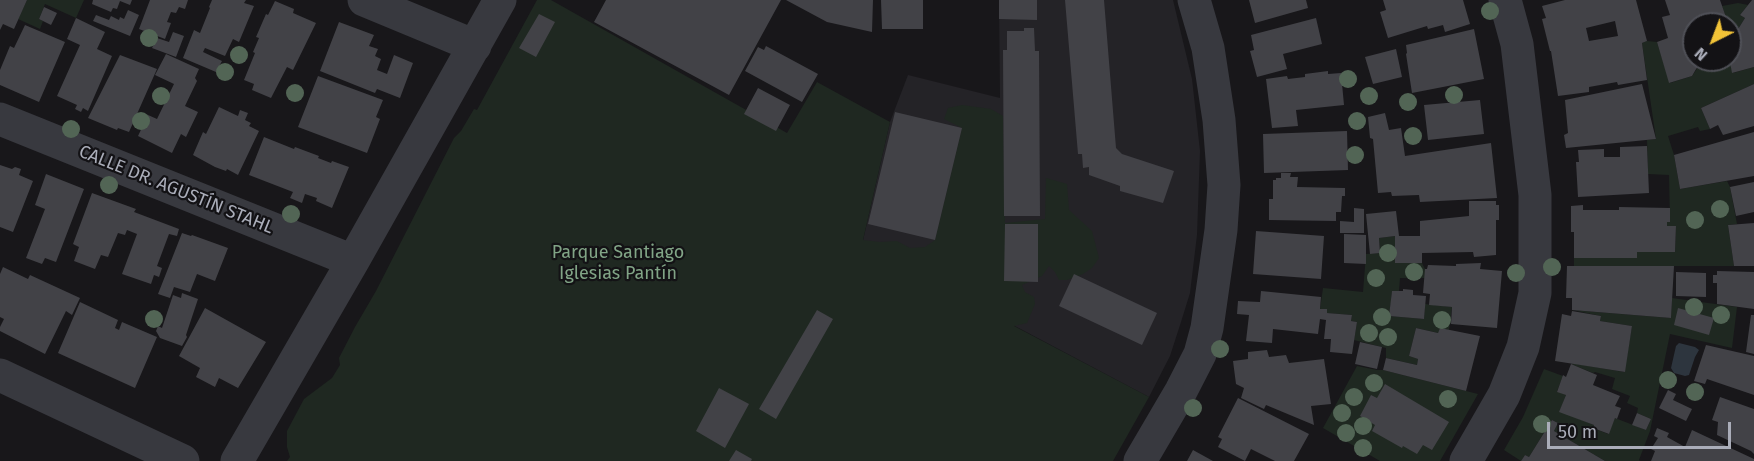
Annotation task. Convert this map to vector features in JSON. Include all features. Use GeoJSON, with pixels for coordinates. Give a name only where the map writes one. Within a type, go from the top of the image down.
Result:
{"type":"FeatureCollection","features":[{"type":"Feature","properties":{"kind":"street"},"geometry":{"type":"LineString","coordinates":[[364,0],[475,46]]}},
{"type":"Feature","properties":{"kind":"street"},"geometry":{"type":"LineString","coordinates":[[237,461],[500,0]]}},
{"type":"Feature","properties":{"kind":"street"},"geometry":{"type":"LineString","coordinates":[[1140,461],[1200,354],[1207,328],[1221,230],[1224,185],[1219,120],[1208,48],[1194,0]]}},
{"type":"Feature","properties":{"kind":"street"},"geometry":{"type":"LineString","coordinates":[[1466,461],[1504,394],[1523,347],[1535,293],[1535,195],[1529,132],[1516,44],[1505,0]]}},
{"type":"Feature","properties":{"kind":"street","name":"CALLE DR. AGUSTÍN STAHL"},"geometry":{"type":"LineString","coordinates":[[0,118],[353,261]]}},
{"type":"Feature","properties":{"kind":"street"},"geometry":{"type":"LineString","coordinates":[[0,375],[183,461]]}},
{"type":"Feature","properties":{"kind":"shaded area"},"geometry":{"type":"Polygon","coordinates":[[[999,0],[1173,0],[1192,79],[1200,151],[1197,235],[1190,293],[1170,356],[1149,397],[862,245],[890,122],[908,75],[1000,98],[999,0]]]}},
{"type":"Feature","properties":{"kind":"shaded area"},"geometry":{"type":"Polygon","coordinates":[[[1679,343],[1699,350],[1689,375],[1685,376],[1674,373],[1671,368],[1676,346],[1679,343]]]}},
{"type":"Feature","properties":{"kind":"green space"},"geometry":{"type":"Polygon","coordinates":[[[27,0],[84,0],[76,18],[45,4],[39,19],[43,21],[40,29],[18,19],[27,0]]]}},
{"type":"Feature","properties":{"kind":"green space","name":"Parque Santiago Iglesias Pantín"},"geometry":{"type":"Polygon","coordinates":[[[537,0],[551,0],[787,133],[817,82],[890,122],[863,240],[897,241],[910,248],[925,247],[935,240],[962,128],[944,119],[948,108],[962,105],[991,109],[1003,116],[1005,223],[1045,219],[1046,178],[1067,184],[1069,210],[1092,231],[1099,258],[1092,268],[1067,280],[1059,280],[1049,266],[1042,276],[1022,285],[1025,292],[1034,297],[1035,304],[1027,323],[1014,326],[1149,397],[1113,461],[287,461],[290,457],[287,447],[287,431],[304,399],[332,378],[340,365],[339,358],[454,138],[474,109],[477,110],[537,0]]]}},
{"type":"Feature","properties":{"kind":"green space"},"geometry":{"type":"Polygon","coordinates":[[[1738,3],[1748,5],[1742,12],[1724,12],[1722,6],[1738,3]]]}},
{"type":"Feature","properties":{"kind":"green space"},"geometry":{"type":"Polygon","coordinates":[[[1657,42],[1670,83],[1692,76],[1695,72],[1733,73],[1754,67],[1754,84],[1701,108],[1710,129],[1700,131],[1698,127],[1668,136],[1680,189],[1727,181],[1737,224],[1728,225],[1734,266],[1574,266],[1574,258],[1636,258],[1637,252],[1675,252],[1676,226],[1667,226],[1667,222],[1670,221],[1669,175],[1648,174],[1647,140],[1656,139],[1642,43],[1657,42]]]}},
{"type":"Feature","properties":{"kind":"green space"},"geometry":{"type":"Polygon","coordinates":[[[1395,236],[1395,263],[1422,263],[1425,278],[1400,278],[1399,291],[1392,291],[1390,316],[1424,319],[1425,304],[1452,307],[1449,330],[1440,329],[1438,333],[1416,328],[1409,356],[1418,359],[1417,365],[1386,358],[1386,348],[1354,340],[1357,322],[1351,321],[1352,315],[1327,313],[1327,309],[1320,309],[1323,288],[1363,292],[1366,254],[1380,253],[1379,238],[1395,236]]]}},
{"type":"Feature","properties":{"kind":"green space"},"geometry":{"type":"Polygon","coordinates":[[[1672,298],[1737,307],[1732,348],[1670,334],[1650,431],[1640,461],[1605,461],[1554,431],[1558,423],[1552,420],[1529,457],[1525,455],[1521,461],[1504,450],[1523,417],[1544,369],[1563,376],[1557,391],[1566,395],[1560,411],[1594,425],[1593,428],[1608,434],[1615,418],[1646,430],[1651,419],[1637,413],[1638,408],[1627,403],[1630,396],[1612,389],[1615,378],[1593,373],[1571,364],[1624,372],[1632,326],[1600,321],[1601,316],[1572,310],[1671,318],[1672,298]]]}},
{"type":"Feature","properties":{"kind":"green space"},"geometry":{"type":"Polygon","coordinates":[[[1357,366],[1383,370],[1478,394],[1440,461],[1380,461],[1323,428],[1357,366]]]}},
{"type":"Feature","properties":{"kind":"building"},"geometry":{"type":"Polygon","coordinates":[[[0,0],[27,0],[14,29],[3,24],[0,30],[0,0]]]}},
{"type":"Feature","properties":{"kind":"building"},"geometry":{"type":"Polygon","coordinates":[[[93,0],[132,0],[130,5],[120,1],[117,9],[113,8],[111,12],[92,4],[93,0]]]}},
{"type":"Feature","properties":{"kind":"building"},"geometry":{"type":"Polygon","coordinates":[[[150,0],[188,0],[185,9],[179,7],[176,13],[171,12],[167,22],[171,23],[165,39],[139,29],[150,0]]]}},
{"type":"Feature","properties":{"kind":"building"},"geometry":{"type":"Polygon","coordinates":[[[212,0],[246,0],[244,3],[254,6],[239,42],[233,39],[225,56],[205,48],[203,52],[222,61],[216,72],[183,58],[194,30],[200,33],[212,0]]]}},
{"type":"Feature","properties":{"kind":"building"},"geometry":{"type":"Polygon","coordinates":[[[606,0],[781,0],[729,95],[594,22],[606,0]]]}},
{"type":"Feature","properties":{"kind":"building"},"geometry":{"type":"Polygon","coordinates":[[[786,0],[873,0],[872,32],[827,22],[786,0]]]}},
{"type":"Feature","properties":{"kind":"building"},"geometry":{"type":"Polygon","coordinates":[[[881,0],[923,0],[923,29],[882,29],[881,0]]]}},
{"type":"Feature","properties":{"kind":"building"},"geometry":{"type":"Polygon","coordinates":[[[999,0],[1037,0],[1037,20],[999,19],[999,0]]]}},
{"type":"Feature","properties":{"kind":"building"},"geometry":{"type":"Polygon","coordinates":[[[1065,0],[1104,0],[1116,148],[1122,154],[1174,171],[1163,203],[1120,191],[1120,186],[1089,175],[1089,167],[1083,168],[1082,154],[1078,154],[1065,0]]]}},
{"type":"Feature","properties":{"kind":"building"},"geometry":{"type":"Polygon","coordinates":[[[1249,0],[1306,0],[1308,8],[1255,23],[1249,0]]]}},
{"type":"Feature","properties":{"kind":"building"},"geometry":{"type":"Polygon","coordinates":[[[1383,0],[1463,0],[1470,24],[1445,32],[1443,25],[1428,29],[1427,26],[1388,38],[1380,12],[1386,10],[1383,0]]]}},
{"type":"Feature","properties":{"kind":"building"},"geometry":{"type":"Polygon","coordinates":[[[1565,0],[1636,0],[1647,41],[1642,43],[1647,80],[1589,87],[1589,92],[1558,96],[1551,51],[1542,19],[1546,18],[1542,6],[1565,0]],[[1615,21],[1586,28],[1589,41],[1618,36],[1615,21]]]}},
{"type":"Feature","properties":{"kind":"building"},"geometry":{"type":"Polygon","coordinates":[[[1665,0],[1720,0],[1724,12],[1682,12],[1682,72],[1694,72],[1692,76],[1669,83],[1657,42],[1668,38],[1662,17],[1670,15],[1665,0]]]}},
{"type":"Feature","properties":{"kind":"building"},"geometry":{"type":"Polygon","coordinates":[[[1754,0],[1754,67],[1742,70],[1742,23],[1745,18],[1742,12],[1754,0]]]}},
{"type":"Feature","properties":{"kind":"building"},"geometry":{"type":"Polygon","coordinates":[[[275,1],[294,9],[293,13],[316,23],[293,70],[287,67],[271,98],[252,90],[254,84],[244,80],[255,53],[253,52],[259,38],[256,37],[266,14],[268,15],[275,1]]]}},
{"type":"Feature","properties":{"kind":"building"},"geometry":{"type":"Polygon","coordinates":[[[44,7],[57,13],[51,25],[39,19],[44,7]]]}},
{"type":"Feature","properties":{"kind":"building"},"geometry":{"type":"Polygon","coordinates":[[[128,10],[139,15],[130,36],[93,21],[96,15],[109,20],[111,16],[119,20],[120,17],[124,19],[128,10]]]}},
{"type":"Feature","properties":{"kind":"building"},"geometry":{"type":"Polygon","coordinates":[[[539,14],[555,22],[536,57],[519,48],[539,14]]]}},
{"type":"Feature","properties":{"kind":"building"},"geometry":{"type":"Polygon","coordinates":[[[76,18],[105,32],[97,49],[112,56],[88,111],[83,108],[81,112],[75,109],[77,105],[57,96],[80,45],[67,39],[76,18]]]}},
{"type":"Feature","properties":{"kind":"building"},"geometry":{"type":"Polygon","coordinates":[[[1316,18],[1322,44],[1283,54],[1287,69],[1257,77],[1250,51],[1254,50],[1251,35],[1316,18]]]}},
{"type":"Feature","properties":{"kind":"building"},"geometry":{"type":"Polygon","coordinates":[[[339,22],[374,35],[369,46],[378,49],[375,56],[381,59],[377,70],[387,74],[394,55],[413,63],[400,98],[377,89],[375,93],[320,71],[339,22]]]}},
{"type":"Feature","properties":{"kind":"building"},"geometry":{"type":"Polygon","coordinates":[[[25,25],[65,42],[39,102],[0,85],[0,70],[10,46],[14,48],[25,25]]]}},
{"type":"Feature","properties":{"kind":"building"},"geometry":{"type":"Polygon","coordinates":[[[1024,28],[1034,28],[1035,51],[1039,51],[1040,216],[1004,216],[1003,50],[1007,50],[1007,31],[1024,31],[1024,28]]]}},
{"type":"Feature","properties":{"kind":"building"},"geometry":{"type":"Polygon","coordinates":[[[1474,29],[1484,79],[1412,93],[1406,45],[1474,29]]]}},
{"type":"Feature","properties":{"kind":"building"},"geometry":{"type":"Polygon","coordinates":[[[173,32],[184,36],[176,57],[152,48],[157,38],[169,42],[173,32]]]}},
{"type":"Feature","properties":{"kind":"building"},"geometry":{"type":"Polygon","coordinates":[[[766,46],[818,74],[802,102],[745,71],[758,47],[764,50],[766,46]]]}},
{"type":"Feature","properties":{"kind":"building"},"geometry":{"type":"Polygon","coordinates":[[[1396,49],[1402,77],[1373,84],[1365,57],[1396,49]]]}},
{"type":"Feature","properties":{"kind":"building"},"geometry":{"type":"Polygon","coordinates":[[[166,54],[199,69],[195,78],[197,81],[185,106],[198,112],[186,137],[181,134],[172,153],[138,136],[148,115],[157,119],[174,84],[155,75],[166,54]]]}},
{"type":"Feature","properties":{"kind":"building"},"geometry":{"type":"Polygon","coordinates":[[[120,55],[157,69],[129,132],[118,128],[117,130],[88,118],[120,55]]]}},
{"type":"Feature","properties":{"kind":"building"},"geometry":{"type":"Polygon","coordinates":[[[1328,71],[1328,74],[1341,73],[1344,105],[1296,110],[1298,126],[1272,128],[1266,79],[1287,76],[1288,79],[1305,77],[1305,74],[1328,71]]]}},
{"type":"Feature","properties":{"kind":"building"},"geometry":{"type":"Polygon","coordinates":[[[318,76],[383,100],[376,117],[380,119],[367,153],[298,127],[318,76]]]}},
{"type":"Feature","properties":{"kind":"building"},"geometry":{"type":"Polygon","coordinates":[[[1642,84],[1656,139],[1566,148],[1564,135],[1568,133],[1565,100],[1642,84]]]}},
{"type":"Feature","properties":{"kind":"building"},"geometry":{"type":"Polygon","coordinates":[[[1754,84],[1754,126],[1723,135],[1718,125],[1710,129],[1701,108],[1754,84]]]}},
{"type":"Feature","properties":{"kind":"building"},"geometry":{"type":"Polygon","coordinates":[[[758,88],[790,105],[776,131],[744,114],[758,88]]]}},
{"type":"Feature","properties":{"kind":"building"},"geometry":{"type":"Polygon","coordinates":[[[1480,100],[1484,134],[1428,140],[1424,105],[1480,100]]]}},
{"type":"Feature","properties":{"kind":"building"},"geometry":{"type":"Polygon","coordinates":[[[219,107],[238,116],[240,110],[248,113],[245,120],[251,123],[249,126],[259,131],[238,175],[227,169],[226,171],[215,167],[193,155],[203,132],[206,134],[219,107]]]}},
{"type":"Feature","properties":{"kind":"building"},"geometry":{"type":"Polygon","coordinates":[[[895,112],[962,128],[935,240],[868,224],[895,112]]]}},
{"type":"Feature","properties":{"kind":"building"},"geometry":{"type":"Polygon","coordinates":[[[1385,113],[1389,130],[1401,128],[1405,156],[1491,143],[1497,198],[1420,202],[1419,195],[1392,196],[1391,192],[1378,193],[1373,139],[1370,138],[1368,117],[1385,113]]]}},
{"type":"Feature","properties":{"kind":"building"},"geometry":{"type":"Polygon","coordinates":[[[1347,131],[1348,170],[1264,173],[1263,134],[1347,131]]]}},
{"type":"Feature","properties":{"kind":"building"},"geometry":{"type":"Polygon","coordinates":[[[1754,132],[1754,176],[1680,189],[1674,155],[1754,132]]]}},
{"type":"Feature","properties":{"kind":"building"},"geometry":{"type":"Polygon","coordinates":[[[264,137],[319,156],[318,158],[331,163],[332,161],[349,167],[332,208],[316,201],[317,198],[305,194],[302,203],[290,198],[293,192],[249,175],[264,137]]]}},
{"type":"Feature","properties":{"kind":"building"},"geometry":{"type":"Polygon","coordinates":[[[1647,146],[1649,193],[1578,197],[1576,162],[1579,162],[1578,150],[1604,149],[1604,157],[1620,157],[1620,147],[1647,146]]]}},
{"type":"Feature","properties":{"kind":"building"},"geometry":{"type":"Polygon","coordinates":[[[0,165],[21,169],[19,175],[33,181],[13,232],[0,227],[0,165]]]}},
{"type":"Feature","properties":{"kind":"building"},"geometry":{"type":"Polygon","coordinates":[[[1281,173],[1291,173],[1290,177],[1298,177],[1297,187],[1345,188],[1341,212],[1336,212],[1336,221],[1269,220],[1269,199],[1273,199],[1273,180],[1281,178],[1281,173]]]}},
{"type":"Feature","properties":{"kind":"building"},"geometry":{"type":"Polygon","coordinates":[[[46,174],[84,189],[56,262],[45,258],[42,264],[26,258],[45,209],[35,205],[46,174]]]}},
{"type":"Feature","properties":{"kind":"building"},"geometry":{"type":"Polygon","coordinates":[[[1754,182],[1754,212],[1736,216],[1730,187],[1754,182]]]}},
{"type":"Feature","properties":{"kind":"building"},"geometry":{"type":"Polygon","coordinates":[[[92,193],[136,209],[134,212],[179,229],[177,236],[169,234],[157,266],[162,268],[159,277],[154,275],[151,284],[122,274],[137,234],[127,230],[125,235],[118,233],[108,257],[101,255],[95,269],[74,261],[79,247],[73,244],[92,193]]]}},
{"type":"Feature","properties":{"kind":"building"},"geometry":{"type":"Polygon","coordinates":[[[1469,201],[1496,201],[1496,205],[1499,205],[1499,220],[1496,220],[1496,255],[1474,257],[1473,252],[1422,253],[1422,263],[1395,263],[1395,236],[1379,238],[1380,253],[1370,254],[1366,214],[1396,211],[1399,236],[1420,236],[1420,221],[1469,216],[1469,201]]]}},
{"type":"Feature","properties":{"kind":"building"},"geometry":{"type":"Polygon","coordinates":[[[1583,205],[1583,210],[1619,210],[1619,207],[1670,208],[1670,222],[1667,222],[1667,226],[1676,226],[1675,252],[1637,252],[1637,258],[1574,258],[1571,206],[1583,205]]]}},
{"type":"Feature","properties":{"kind":"building"},"geometry":{"type":"Polygon","coordinates":[[[1354,208],[1364,209],[1364,233],[1340,233],[1340,221],[1354,222],[1354,208]]]}},
{"type":"Feature","properties":{"kind":"building"},"geometry":{"type":"Polygon","coordinates":[[[1754,223],[1754,266],[1734,266],[1728,225],[1754,223]]]}},
{"type":"Feature","properties":{"kind":"building"},"geometry":{"type":"Polygon","coordinates":[[[1005,224],[1038,224],[1038,282],[1004,281],[1005,224]]]}},
{"type":"Feature","properties":{"kind":"building"},"geometry":{"type":"Polygon","coordinates":[[[1256,231],[1324,236],[1321,279],[1253,274],[1256,231]]]}},
{"type":"Feature","properties":{"kind":"building"},"geometry":{"type":"Polygon","coordinates":[[[182,233],[228,248],[215,281],[197,274],[190,292],[174,287],[170,298],[158,294],[182,233]]]}},
{"type":"Feature","properties":{"kind":"building"},"geometry":{"type":"Polygon","coordinates":[[[1344,234],[1366,235],[1366,264],[1344,263],[1344,234]]]}},
{"type":"Feature","properties":{"kind":"building"},"geometry":{"type":"Polygon","coordinates":[[[1481,263],[1480,269],[1502,271],[1497,328],[1451,324],[1452,307],[1429,305],[1430,294],[1423,293],[1425,269],[1428,265],[1456,266],[1456,264],[1481,263]]]}},
{"type":"Feature","properties":{"kind":"building"},"geometry":{"type":"Polygon","coordinates":[[[1567,266],[1674,266],[1671,318],[1572,310],[1572,298],[1566,298],[1567,266]]]}},
{"type":"Feature","properties":{"kind":"building"},"geometry":{"type":"Polygon","coordinates":[[[3,267],[28,279],[30,275],[80,298],[72,315],[66,311],[45,354],[0,331],[4,319],[0,317],[0,274],[3,267]]]}},
{"type":"Feature","properties":{"kind":"building"},"geometry":{"type":"Polygon","coordinates":[[[1717,271],[1754,272],[1754,309],[1717,304],[1717,283],[1713,283],[1713,275],[1717,275],[1717,271]]]}},
{"type":"Feature","properties":{"kind":"building"},"geometry":{"type":"Polygon","coordinates":[[[1676,272],[1706,273],[1706,297],[1676,296],[1676,272]]]}},
{"type":"Feature","properties":{"kind":"building"},"geometry":{"type":"Polygon","coordinates":[[[1074,274],[1157,313],[1142,345],[1059,306],[1074,274]]]}},
{"type":"Feature","properties":{"kind":"building"},"geometry":{"type":"Polygon","coordinates":[[[1403,289],[1413,290],[1413,295],[1426,296],[1424,319],[1389,316],[1392,291],[1403,291],[1403,289]]]}},
{"type":"Feature","properties":{"kind":"building"},"geometry":{"type":"Polygon","coordinates":[[[1261,291],[1321,297],[1320,309],[1327,309],[1327,313],[1352,315],[1351,321],[1357,322],[1352,354],[1330,352],[1331,339],[1324,339],[1326,320],[1320,319],[1318,334],[1273,329],[1272,343],[1246,341],[1249,315],[1237,314],[1238,301],[1260,302],[1261,291]]]}},
{"type":"Feature","properties":{"kind":"building"},"geometry":{"type":"Polygon","coordinates":[[[182,293],[198,299],[187,337],[182,346],[160,338],[156,331],[158,326],[162,328],[173,295],[181,298],[182,293]]]}},
{"type":"Feature","properties":{"kind":"building"},"geometry":{"type":"Polygon","coordinates":[[[80,302],[118,320],[115,328],[119,330],[122,322],[157,337],[135,388],[58,353],[80,302]]]}},
{"type":"Feature","properties":{"kind":"building"},"geometry":{"type":"Polygon","coordinates":[[[205,308],[266,342],[238,388],[219,378],[215,387],[196,377],[200,368],[179,356],[205,308]]]}},
{"type":"Feature","properties":{"kind":"building"},"geometry":{"type":"Polygon","coordinates":[[[1678,308],[1714,318],[1709,335],[1674,325],[1678,308]]]}},
{"type":"Feature","properties":{"kind":"building"},"geometry":{"type":"Polygon","coordinates":[[[817,310],[833,319],[776,419],[759,409],[817,310]]]}},
{"type":"Feature","properties":{"kind":"building"},"geometry":{"type":"Polygon","coordinates":[[[1572,311],[1601,316],[1600,321],[1632,326],[1625,372],[1555,361],[1562,314],[1571,316],[1572,311]]]}},
{"type":"Feature","properties":{"kind":"building"},"geometry":{"type":"Polygon","coordinates":[[[1751,315],[1754,315],[1754,354],[1746,352],[1751,315]]]}},
{"type":"Feature","properties":{"kind":"building"},"geometry":{"type":"Polygon","coordinates":[[[1416,328],[1438,333],[1440,328],[1480,336],[1466,391],[1383,370],[1386,358],[1417,365],[1418,359],[1409,356],[1416,328]]]}},
{"type":"Feature","properties":{"kind":"building"},"geometry":{"type":"Polygon","coordinates":[[[1360,342],[1382,347],[1377,369],[1355,364],[1360,342]]]}},
{"type":"Feature","properties":{"kind":"building"},"geometry":{"type":"Polygon","coordinates":[[[1706,345],[1754,356],[1754,395],[1707,379],[1705,384],[1694,381],[1706,345]]]}},
{"type":"Feature","properties":{"kind":"building"},"geometry":{"type":"Polygon","coordinates":[[[1267,350],[1269,357],[1286,355],[1289,363],[1324,359],[1331,404],[1311,406],[1314,425],[1266,405],[1264,409],[1241,398],[1244,388],[1236,384],[1233,361],[1248,359],[1248,352],[1267,350]]]}},
{"type":"Feature","properties":{"kind":"building"},"geometry":{"type":"Polygon","coordinates":[[[1571,364],[1597,375],[1593,385],[1620,396],[1615,406],[1621,408],[1609,434],[1593,428],[1594,425],[1559,412],[1566,395],[1557,392],[1563,375],[1566,377],[1571,364]]]}},
{"type":"Feature","properties":{"kind":"building"},"geometry":{"type":"Polygon","coordinates":[[[1385,384],[1449,422],[1432,450],[1423,445],[1417,454],[1403,446],[1402,448],[1372,431],[1375,425],[1360,416],[1371,395],[1377,398],[1385,384]]]}},
{"type":"Feature","properties":{"kind":"building"},"geometry":{"type":"Polygon","coordinates":[[[719,388],[749,404],[725,448],[696,431],[719,388]]]}},
{"type":"Feature","properties":{"kind":"building"},"geometry":{"type":"Polygon","coordinates":[[[1668,390],[1676,394],[1673,400],[1692,409],[1686,421],[1659,408],[1668,390]]]}},
{"type":"Feature","properties":{"kind":"building"},"geometry":{"type":"Polygon","coordinates":[[[1720,397],[1754,409],[1754,454],[1717,435],[1718,422],[1712,420],[1720,397]]]}},
{"type":"Feature","properties":{"kind":"building"},"geometry":{"type":"Polygon","coordinates":[[[1238,398],[1309,434],[1294,461],[1275,461],[1251,449],[1245,461],[1218,447],[1222,439],[1218,437],[1238,398]]]}},
{"type":"Feature","properties":{"kind":"building"},"geometry":{"type":"Polygon","coordinates":[[[1637,413],[1651,419],[1646,430],[1632,425],[1637,413]]]}},
{"type":"Feature","properties":{"kind":"building"},"geometry":{"type":"Polygon","coordinates":[[[1552,420],[1558,423],[1554,431],[1605,461],[1521,461],[1525,455],[1529,457],[1552,420]]]}},
{"type":"Feature","properties":{"kind":"building"},"geometry":{"type":"Polygon","coordinates":[[[1657,428],[1669,433],[1667,437],[1685,447],[1692,430],[1754,461],[1651,461],[1655,451],[1651,449],[1658,438],[1654,436],[1657,428]]]}},
{"type":"Feature","properties":{"kind":"building"},"geometry":{"type":"Polygon","coordinates":[[[736,450],[752,459],[751,461],[729,461],[736,450]]]}},
{"type":"Feature","properties":{"kind":"building"},"geometry":{"type":"Polygon","coordinates":[[[1193,450],[1213,461],[1187,461],[1193,450]]]}}]}
